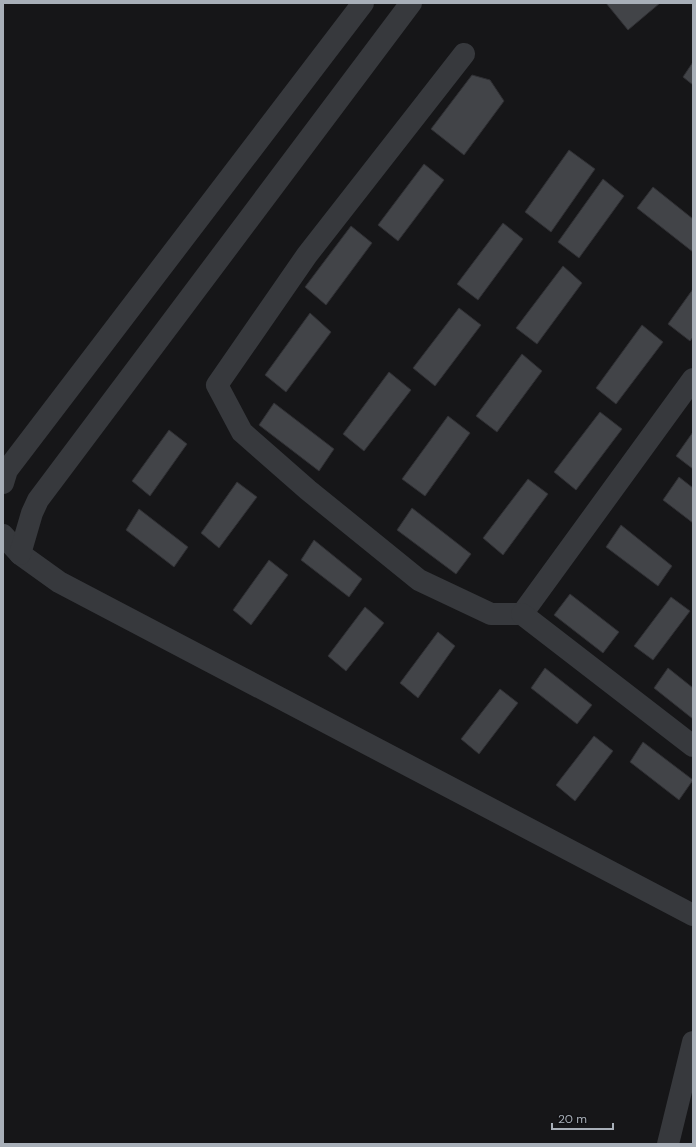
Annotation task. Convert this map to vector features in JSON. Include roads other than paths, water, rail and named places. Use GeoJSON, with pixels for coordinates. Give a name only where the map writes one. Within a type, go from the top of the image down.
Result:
{"type":"FeatureCollection","features":[{"type":"Feature","properties":{"kind":"street"},"geometry":{"type":"LineString","coordinates":[[3,483],[7,470],[363,3]]}},
{"type":"Feature","properties":{"kind":"street"},"geometry":{"type":"LineString","coordinates":[[20,554],[32,513],[38,500],[411,3]]}},
{"type":"Feature","properties":{"kind":"street"},"geometry":{"type":"LineString","coordinates":[[464,54],[307,255],[217,385],[242,432],[308,490],[419,580],[491,614],[522,614],[693,746]]}},
{"type":"Feature","properties":{"kind":"street"},"geometry":{"type":"LineString","coordinates":[[522,614],[693,379]]}},
{"type":"Feature","properties":{"kind":"street"},"geometry":{"type":"LineString","coordinates":[[3,535],[20,554],[59,582],[693,914]]}},
{"type":"Feature","properties":{"kind":"street"},"geometry":{"type":"LineString","coordinates":[[668,1144],[693,1042]]}}]}
